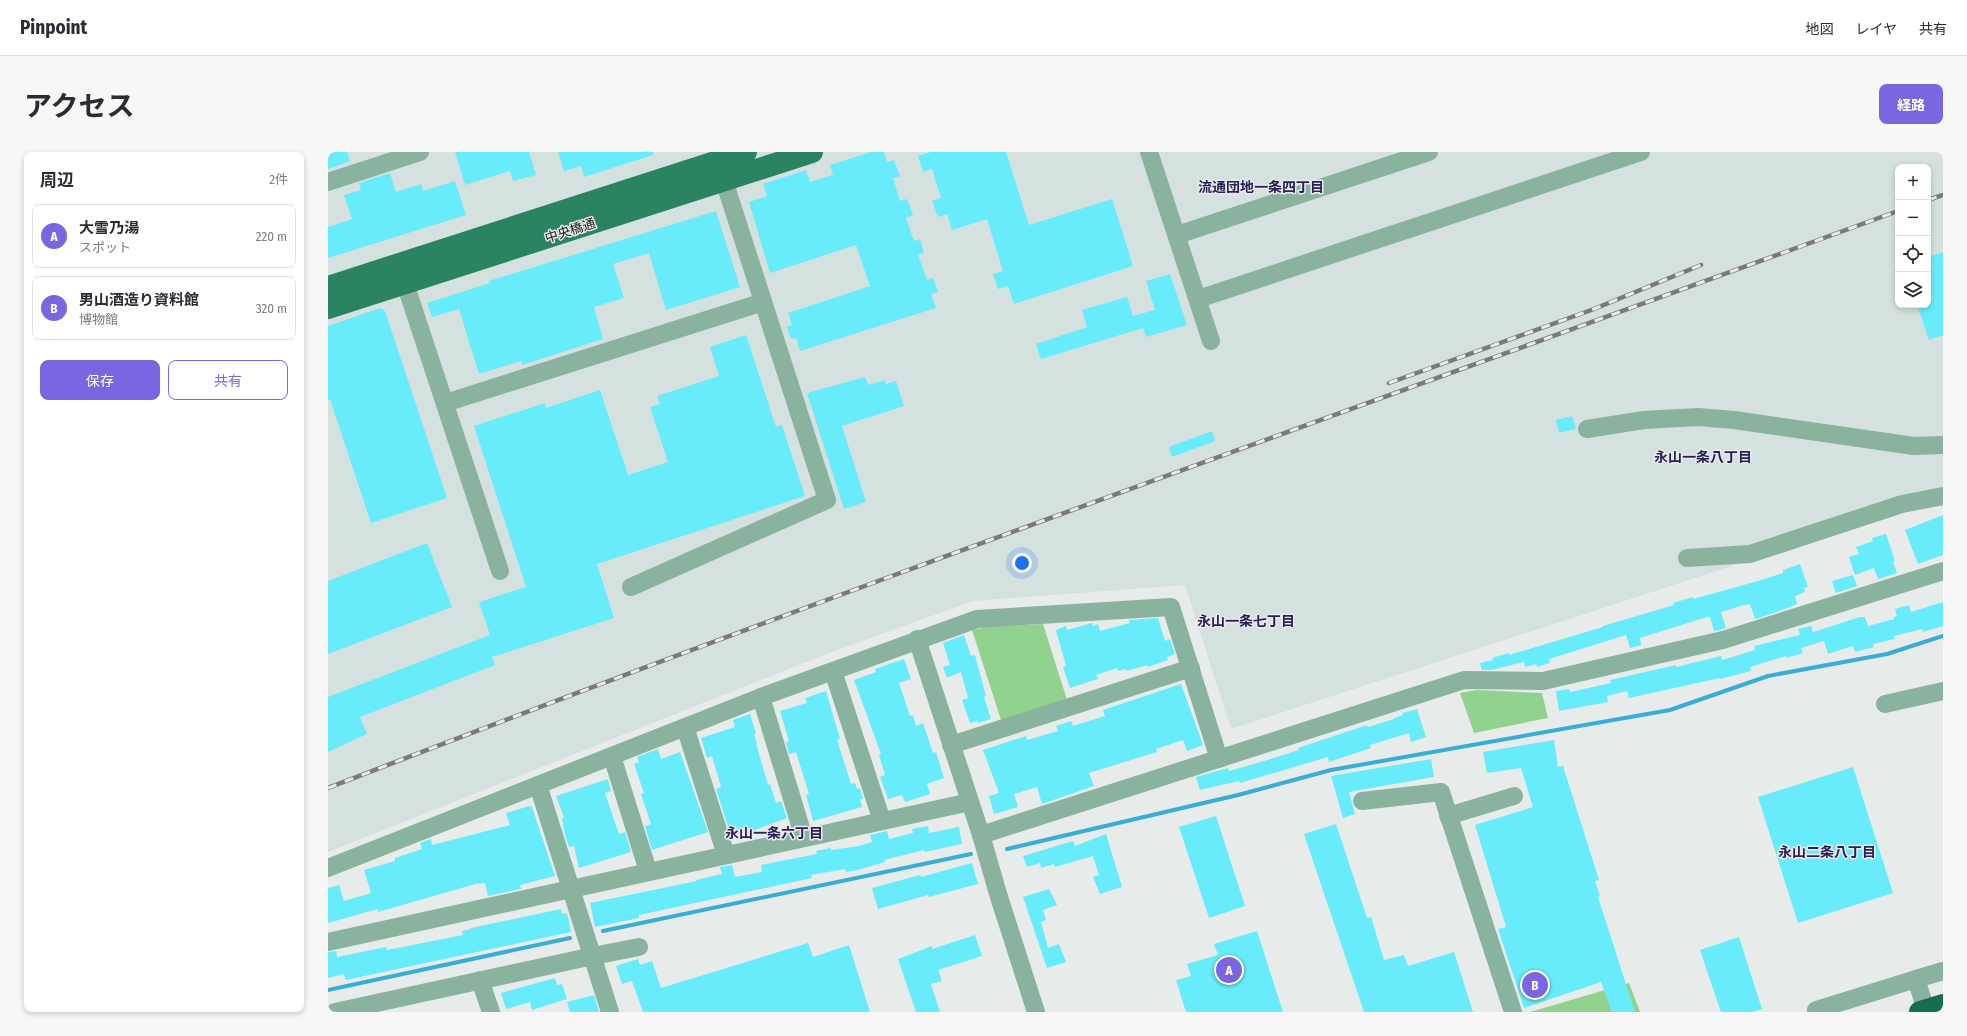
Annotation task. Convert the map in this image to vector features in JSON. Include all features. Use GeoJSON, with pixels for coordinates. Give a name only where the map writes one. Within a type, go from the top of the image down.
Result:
{"type":"FeatureCollection","features":[{"type":"Feature","properties":{"kind":"main road","name":"中央橋通"},"geometry":{"type":"LineString","coordinates":[[328,308],[402,274],[719,165],[746,152]]}},
{"type":"Feature","properties":{"kind":"main road","name":"中央橋通"},"geometry":{"type":"LineString","coordinates":[[719,165],[812,152]]}},
{"type":"Feature","properties":{"kind":"main road","name":"中央橋通"},"geometry":{"type":"LineString","coordinates":[[328,287],[402,274]]}},
{"type":"Feature","properties":{"kind":"street"},"geometry":{"type":"LineString","coordinates":[[328,182],[420,152]]}},
{"type":"Feature","properties":{"kind":"street"},"geometry":{"type":"LineString","coordinates":[[1149,152],[1211,340]]}},
{"type":"Feature","properties":{"kind":"street"},"geometry":{"type":"LineString","coordinates":[[1177,235],[1429,152]]}},
{"type":"Feature","properties":{"kind":"street"},"geometry":{"type":"LineString","coordinates":[[1198,300],[1641,152]]}},
{"type":"Feature","properties":{"kind":"street"},"geometry":{"type":"LineString","coordinates":[[631,587],[827,500],[719,165]]}},
{"type":"Feature","properties":{"kind":"street"},"geometry":{"type":"LineString","coordinates":[[402,274],[500,570]]}},
{"type":"Feature","properties":{"kind":"street"},"geometry":{"type":"LineString","coordinates":[[444,403],[762,302]]}},
{"type":"Feature","properties":{"kind":"street"},"geometry":{"type":"LineString","coordinates":[[1586,429],[1644,420],[1698,417],[1734,420],[1914,446],[1943,445]]}},
{"type":"Feature","properties":{"kind":"street"},"geometry":{"type":"LineString","coordinates":[[1687,558],[1750,554],[1902,504],[1943,496]]}},
{"type":"Feature","properties":{"kind":"street"},"geometry":{"type":"LineString","coordinates":[[982,834],[1464,680],[1543,681],[1723,640],[1943,571]]}},
{"type":"Feature","properties":{"kind":"street"},"geometry":{"type":"LineString","coordinates":[[328,868],[538,786],[761,696],[833,671],[917,639],[977,619],[1171,607],[1219,759]]}},
{"type":"Feature","properties":{"kind":"street"},"geometry":{"type":"LineString","coordinates":[[917,639],[951,745],[982,834],[999,898],[1036,1012]]}},
{"type":"Feature","properties":{"kind":"street"},"geometry":{"type":"LineString","coordinates":[[951,745],[1191,668]]}},
{"type":"Feature","properties":{"kind":"street"},"geometry":{"type":"LineString","coordinates":[[833,671],[882,821]]}},
{"type":"Feature","properties":{"kind":"street"},"geometry":{"type":"LineString","coordinates":[[1885,704],[1943,691]]}},
{"type":"Feature","properties":{"kind":"street"},"geometry":{"type":"LineString","coordinates":[[761,696],[804,838]]}},
{"type":"Feature","properties":{"kind":"street"},"geometry":{"type":"LineString","coordinates":[[685,727],[726,855]]}},
{"type":"Feature","properties":{"kind":"street"},"geometry":{"type":"LineString","coordinates":[[612,756],[648,871]]}},
{"type":"Feature","properties":{"kind":"street"},"geometry":{"type":"LineString","coordinates":[[538,786],[610,1012]]}},
{"type":"Feature","properties":{"kind":"street"},"geometry":{"type":"LineString","coordinates":[[1362,802],[1441,792],[1513,1012]]}},
{"type":"Feature","properties":{"kind":"street"},"geometry":{"type":"LineString","coordinates":[[1448,816],[1514,796]]}},
{"type":"Feature","properties":{"kind":"street"},"geometry":{"type":"LineString","coordinates":[[328,942],[970,802]]}},
{"type":"Feature","properties":{"kind":"street"},"geometry":{"type":"LineString","coordinates":[[335,1012],[389,1006],[480,980],[639,947]]}},
{"type":"Feature","properties":{"kind":"street"},"geometry":{"type":"LineString","coordinates":[[1816,1010],[1943,971]]}},
{"type":"Feature","properties":{"kind":"street"},"geometry":{"type":"LineString","coordinates":[[1916,979],[1930,1009]]}},
{"type":"Feature","properties":{"kind":"street"},"geometry":{"type":"LineString","coordinates":[[480,980],[490,1012]]}},
{"type":"Feature","properties":{"kind":"shaded area"},"geometry":{"type":"Polygon","coordinates":[[[328,152],[1943,152],[1943,503],[1907,509],[1231,729],[1185,585],[973,601],[826,654],[328,852],[328,152]]]}},
{"type":"Feature","properties":{"kind":"green space"},"geometry":{"type":"Polygon","coordinates":[[[1043,624],[1067,700],[1001,720],[972,630],[986,627],[1043,624]]]}},
{"type":"Feature","properties":{"kind":"green space"},"geometry":{"type":"Polygon","coordinates":[[[1477,690],[1542,693],[1548,718],[1474,733],[1460,693],[1477,690]]]}},
{"type":"Feature","properties":{"kind":"green space"},"geometry":{"type":"Polygon","coordinates":[[[1629,983],[1640,1012],[1530,1012],[1629,983]]]}},
{"type":"Feature","properties":{"kind":"building"},"geometry":{"type":"Polygon","coordinates":[[[328,152],[347,152],[350,161],[328,169],[328,152]]]}},
{"type":"Feature","properties":{"kind":"building"},"geometry":{"type":"Polygon","coordinates":[[[455,152],[529,152],[536,175],[513,181],[510,171],[465,185],[455,152]]]}},
{"type":"Feature","properties":{"kind":"building"},"geometry":{"type":"Polygon","coordinates":[[[558,152],[653,152],[653,155],[584,177],[581,166],[564,171],[558,152]]]}},
{"type":"Feature","properties":{"kind":"building"},"geometry":{"type":"Polygon","coordinates":[[[871,152],[884,152],[887,162],[894,160],[900,176],[893,178],[900,201],[907,199],[913,215],[906,218],[914,241],[920,239],[924,253],[918,255],[927,280],[933,278],[938,292],[931,294],[936,308],[800,351],[796,338],[791,339],[787,327],[792,325],[788,313],[870,286],[856,245],[770,273],[749,202],[767,196],[763,184],[806,170],[810,182],[833,175],[830,165],[871,152]]]}},
{"type":"Feature","properties":{"kind":"building"},"geometry":{"type":"Polygon","coordinates":[[[931,152],[1006,152],[1029,225],[1112,199],[1133,266],[1014,304],[1008,286],[998,289],[993,274],[1003,271],[987,219],[952,230],[947,214],[938,217],[932,201],[941,198],[932,169],[923,172],[918,156],[931,152]]]}},
{"type":"Feature","properties":{"kind":"building"},"geometry":{"type":"Polygon","coordinates":[[[390,173],[396,192],[421,184],[423,191],[455,181],[466,215],[328,258],[328,227],[352,219],[344,195],[361,190],[359,183],[390,173]]]}},
{"type":"Feature","properties":{"kind":"building"},"geometry":{"type":"Polygon","coordinates":[[[716,211],[740,287],[666,310],[649,253],[613,264],[624,298],[594,307],[603,339],[522,365],[521,361],[479,374],[459,309],[432,317],[427,303],[490,283],[489,281],[716,211]]]}},
{"type":"Feature","properties":{"kind":"building"},"geometry":{"type":"Polygon","coordinates":[[[1943,252],[1943,335],[1929,340],[1918,308],[1931,308],[1931,256],[1943,252]]]}},
{"type":"Feature","properties":{"kind":"building"},"geometry":{"type":"Polygon","coordinates":[[[1170,274],[1187,325],[1146,337],[1143,328],[1041,359],[1036,344],[1087,327],[1082,310],[1127,297],[1133,316],[1155,310],[1146,281],[1170,274]]]}},
{"type":"Feature","properties":{"kind":"building"},"geometry":{"type":"Polygon","coordinates":[[[380,308],[385,311],[447,498],[371,523],[330,399],[328,400],[328,326],[380,308]]]}},
{"type":"Feature","properties":{"kind":"building"},"geometry":{"type":"Polygon","coordinates":[[[746,335],[776,427],[782,425],[805,496],[597,564],[614,618],[492,657],[495,665],[360,717],[367,734],[328,752],[328,697],[490,635],[479,602],[526,587],[474,426],[545,403],[546,408],[600,390],[628,475],[668,462],[650,407],[660,404],[657,396],[719,376],[710,347],[746,335]]]}},
{"type":"Feature","properties":{"kind":"building"},"geometry":{"type":"Polygon","coordinates":[[[865,377],[868,385],[885,380],[886,384],[896,381],[904,406],[842,426],[866,502],[844,509],[807,393],[865,377]]]}},
{"type":"Feature","properties":{"kind":"building"},"geometry":{"type":"Polygon","coordinates":[[[1572,416],[1576,429],[1559,433],[1556,420],[1572,416]]]}},
{"type":"Feature","properties":{"kind":"building"},"geometry":{"type":"Polygon","coordinates":[[[1212,431],[1215,441],[1172,457],[1169,447],[1212,431]]]}},
{"type":"Feature","properties":{"kind":"building"},"geometry":{"type":"Polygon","coordinates":[[[1943,515],[1943,555],[1918,564],[1905,530],[1943,515]]]}},
{"type":"Feature","properties":{"kind":"building"},"geometry":{"type":"Polygon","coordinates":[[[1886,534],[1895,561],[1893,562],[1897,573],[1878,579],[1874,568],[1855,575],[1849,557],[1859,554],[1856,547],[1873,541],[1872,538],[1886,534]]]}},
{"type":"Feature","properties":{"kind":"building"},"geometry":{"type":"Polygon","coordinates":[[[427,543],[452,607],[328,654],[328,581],[427,543]]]}},
{"type":"Feature","properties":{"kind":"building"},"geometry":{"type":"Polygon","coordinates":[[[1800,564],[1808,587],[1804,588],[1805,592],[1795,596],[1797,604],[1777,612],[1755,619],[1750,604],[1744,605],[1721,612],[1726,628],[1720,630],[1714,631],[1710,617],[1707,617],[1640,638],[1641,645],[1630,648],[1626,635],[1549,659],[1550,663],[1537,667],[1536,664],[1525,667],[1524,662],[1491,670],[1482,670],[1480,663],[1493,660],[1492,658],[1509,653],[1509,655],[1603,627],[1674,605],[1673,603],[1693,597],[1693,599],[1758,581],[1783,573],[1783,570],[1800,564]]]}},
{"type":"Feature","properties":{"kind":"building"},"geometry":{"type":"Polygon","coordinates":[[[1853,575],[1857,586],[1836,593],[1832,581],[1853,575]]]}},
{"type":"Feature","properties":{"kind":"building"},"geometry":{"type":"Polygon","coordinates":[[[1943,602],[1943,626],[1923,632],[1922,629],[1894,636],[1895,639],[1873,644],[1874,647],[1855,652],[1853,646],[1828,654],[1824,641],[1801,648],[1803,653],[1786,658],[1786,656],[1750,667],[1751,671],[1629,698],[1627,691],[1607,696],[1608,702],[1559,711],[1556,691],[1569,689],[1570,692],[1611,683],[1610,680],[1676,665],[1676,667],[1721,656],[1722,660],[1755,650],[1754,646],[1800,635],[1798,629],[1811,626],[1813,632],[1860,617],[1865,617],[1868,626],[1894,619],[1894,617],[1897,616],[1895,609],[1909,605],[1911,612],[1943,602]]]}},
{"type":"Feature","properties":{"kind":"building"},"geometry":{"type":"Polygon","coordinates":[[[1158,618],[1165,641],[1170,639],[1175,654],[1167,657],[1168,660],[1148,667],[1147,665],[1127,671],[1126,669],[1118,671],[1117,668],[1096,675],[1098,679],[1070,688],[1063,667],[1066,666],[1056,630],[1066,626],[1067,630],[1092,623],[1093,626],[1098,624],[1100,631],[1130,623],[1129,620],[1158,618]]]}},
{"type":"Feature","properties":{"kind":"building"},"geometry":{"type":"Polygon","coordinates":[[[964,635],[971,656],[975,655],[986,696],[984,697],[991,719],[978,723],[977,721],[970,723],[962,700],[968,698],[961,672],[947,678],[943,667],[950,665],[943,643],[964,635]]]}},
{"type":"Feature","properties":{"kind":"building"},"geometry":{"type":"Polygon","coordinates":[[[904,659],[911,679],[899,683],[910,716],[913,715],[916,726],[923,723],[933,753],[936,752],[944,778],[927,784],[930,794],[905,802],[902,795],[888,799],[880,777],[885,775],[879,755],[881,754],[854,680],[876,672],[875,669],[904,659]]]}},
{"type":"Feature","properties":{"kind":"building"},"geometry":{"type":"Polygon","coordinates":[[[1181,684],[1203,745],[1187,751],[1183,740],[1156,749],[1157,752],[1089,773],[1094,786],[1042,804],[1037,787],[1014,794],[1018,807],[994,814],[989,796],[999,793],[983,750],[1026,736],[1027,740],[1058,731],[1056,726],[1071,721],[1073,726],[1105,716],[1103,710],[1181,684]]]}},
{"type":"Feature","properties":{"kind":"building"},"geometry":{"type":"Polygon","coordinates":[[[826,691],[840,739],[837,740],[851,784],[855,783],[857,789],[860,788],[863,799],[860,799],[862,807],[813,821],[806,795],[809,794],[796,752],[789,754],[786,742],[789,741],[780,711],[807,703],[805,698],[826,691]]]}},
{"type":"Feature","properties":{"kind":"building"},"geometry":{"type":"Polygon","coordinates":[[[1417,709],[1426,737],[1411,742],[1409,733],[1370,745],[1371,748],[1329,762],[1328,757],[1240,783],[1239,781],[1200,790],[1196,777],[1228,768],[1229,771],[1264,761],[1367,725],[1368,727],[1394,719],[1403,715],[1402,713],[1417,709]]]}},
{"type":"Feature","properties":{"kind":"building"},"geometry":{"type":"Polygon","coordinates":[[[750,714],[756,733],[754,734],[756,743],[768,785],[770,784],[776,803],[781,801],[787,818],[752,831],[731,836],[716,789],[721,787],[712,756],[707,758],[701,738],[735,727],[733,720],[750,714]]]}},
{"type":"Feature","properties":{"kind":"building"},"geometry":{"type":"Polygon","coordinates":[[[1554,740],[1558,767],[1563,766],[1599,880],[1595,881],[1600,896],[1598,897],[1635,1012],[1612,1012],[1601,982],[1524,1008],[1498,929],[1506,927],[1475,825],[1533,807],[1521,768],[1487,773],[1483,752],[1554,740]]]}},
{"type":"Feature","properties":{"kind":"building"},"geometry":{"type":"Polygon","coordinates":[[[658,749],[661,759],[680,752],[708,832],[652,850],[645,826],[651,824],[641,794],[644,793],[634,764],[639,762],[637,757],[658,749]]]}},
{"type":"Feature","properties":{"kind":"building"},"geometry":{"type":"Polygon","coordinates":[[[1431,759],[1434,777],[1349,792],[1355,814],[1343,818],[1331,776],[1431,759]]]}},
{"type":"Feature","properties":{"kind":"building"},"geometry":{"type":"Polygon","coordinates":[[[1853,767],[1893,893],[1798,923],[1758,797],[1853,767]]]}},
{"type":"Feature","properties":{"kind":"building"},"geometry":{"type":"Polygon","coordinates":[[[608,779],[611,791],[605,793],[619,834],[625,832],[631,852],[579,868],[574,846],[569,847],[565,835],[562,818],[564,818],[556,796],[608,779]]]}},
{"type":"Feature","properties":{"kind":"building"},"geometry":{"type":"Polygon","coordinates":[[[529,806],[532,807],[555,876],[520,885],[521,889],[488,896],[485,883],[479,883],[378,912],[378,909],[328,923],[328,888],[339,885],[344,901],[371,893],[364,870],[395,861],[395,858],[422,849],[420,843],[431,839],[432,845],[510,825],[506,813],[529,806]]]}},
{"type":"Feature","properties":{"kind":"building"},"geometry":{"type":"Polygon","coordinates":[[[1216,816],[1245,906],[1209,918],[1179,827],[1216,816]]]}},
{"type":"Feature","properties":{"kind":"building"},"geometry":{"type":"Polygon","coordinates":[[[1336,824],[1367,918],[1371,917],[1384,960],[1404,955],[1408,966],[1454,952],[1473,1012],[1364,1012],[1304,834],[1336,824]]]}},
{"type":"Feature","properties":{"kind":"building"},"geometry":{"type":"Polygon","coordinates":[[[928,826],[929,833],[959,827],[962,844],[925,852],[924,850],[884,860],[885,862],[858,870],[846,872],[845,869],[811,875],[812,878],[639,915],[639,918],[595,927],[590,903],[697,881],[696,880],[722,874],[720,867],[732,865],[735,877],[762,872],[761,865],[817,854],[816,851],[831,848],[831,850],[859,846],[872,842],[870,835],[887,831],[889,839],[913,833],[912,829],[928,826]]]}},
{"type":"Feature","properties":{"kind":"building"},"geometry":{"type":"Polygon","coordinates":[[[1106,834],[1122,887],[1100,894],[1093,877],[1099,875],[1093,856],[1055,867],[1054,864],[1041,868],[1040,863],[1027,867],[1023,856],[1073,841],[1075,846],[1106,834]]]}},
{"type":"Feature","properties":{"kind":"building"},"geometry":{"type":"Polygon","coordinates":[[[972,863],[978,884],[929,897],[928,895],[878,909],[872,888],[920,875],[921,877],[972,863]]]}},
{"type":"Feature","properties":{"kind":"building"},"geometry":{"type":"Polygon","coordinates":[[[1049,889],[1057,905],[1043,910],[1046,920],[1041,922],[1048,948],[1059,944],[1066,962],[1047,968],[1023,897],[1049,889]]]}},
{"type":"Feature","properties":{"kind":"building"},"geometry":{"type":"Polygon","coordinates":[[[561,909],[562,914],[567,913],[571,932],[346,980],[344,974],[328,978],[328,952],[336,951],[337,957],[386,947],[387,950],[463,935],[462,931],[471,928],[561,909]]]}},
{"type":"Feature","properties":{"kind":"building"},"geometry":{"type":"Polygon","coordinates":[[[1257,931],[1283,1012],[1186,1012],[1176,980],[1191,976],[1187,964],[1218,955],[1214,944],[1257,931]]]}},
{"type":"Feature","properties":{"kind":"building"},"geometry":{"type":"Polygon","coordinates":[[[975,935],[982,956],[938,970],[942,981],[931,984],[940,1012],[916,1012],[898,959],[932,946],[932,949],[975,935]]]}},
{"type":"Feature","properties":{"kind":"building"},"geometry":{"type":"Polygon","coordinates":[[[1739,937],[1762,1009],[1753,1012],[1721,1012],[1700,950],[1739,937]]]}},
{"type":"Feature","properties":{"kind":"building"},"geometry":{"type":"Polygon","coordinates":[[[808,943],[813,957],[849,945],[870,1012],[643,1012],[632,981],[622,984],[616,966],[638,959],[640,965],[652,961],[661,988],[808,943]]]}},
{"type":"Feature","properties":{"kind":"building"},"geometry":{"type":"Polygon","coordinates":[[[555,978],[557,985],[562,984],[567,999],[532,1010],[530,1002],[506,1009],[501,993],[555,978]]]}},
{"type":"Feature","properties":{"kind":"building"},"geometry":{"type":"Polygon","coordinates":[[[594,995],[599,1012],[570,1012],[567,1002],[594,995]]]}},
{"type":"Feature","properties":{"kind":"waterway"},"geometry":{"type":"LineString","coordinates":[[1007,849],[1238,795],[1331,770],[1670,710],[1768,676],[1887,654],[1943,636]]}},
{"type":"Feature","properties":{"kind":"waterway"},"geometry":{"type":"LineString","coordinates":[[603,931],[971,854]]}},
{"type":"Feature","properties":{"kind":"waterway"},"geometry":{"type":"LineString","coordinates":[[328,990],[570,938]]}},
{"type":"Feature","properties":{"kind":"railway"},"geometry":{"type":"LineString","coordinates":[[1931,199],[1943,195]]}},
{"type":"Feature","properties":{"kind":"railway"},"geometry":{"type":"LineString","coordinates":[[328,788],[523,713],[915,567],[1895,212]]}},
{"type":"Feature","properties":{"kind":"railway"},"geometry":{"type":"LineString","coordinates":[[1389,383],[1594,309],[1701,265]]}},
{"type":"Feature","properties":{"kind":"place","name":"大雪乃湯"},"geometry":{"type":"Point","coordinates":[1229,970]}},
{"type":"Feature","properties":{"kind":"place","name":"男山酒造り資料館"},"geometry":{"type":"Point","coordinates":[1535,985]}},
{"type":"Feature","properties":{"kind":"district","name":"流通団地一条四丁目"},"geometry":{"type":"Point","coordinates":[1261,187]}},
{"type":"Feature","properties":{"kind":"district","name":"永山一条八丁目"},"geometry":{"type":"Point","coordinates":[1703,457]}},
{"type":"Feature","properties":{"kind":"district","name":"永山一条七丁目"},"geometry":{"type":"Point","coordinates":[1246,621]}},
{"type":"Feature","properties":{"kind":"district","name":"永山一条六丁目"},"geometry":{"type":"Point","coordinates":[774,833]}},
{"type":"Feature","properties":{"kind":"district","name":"永山二条八丁目"},"geometry":{"type":"Point","coordinates":[1827,852]}}]}
